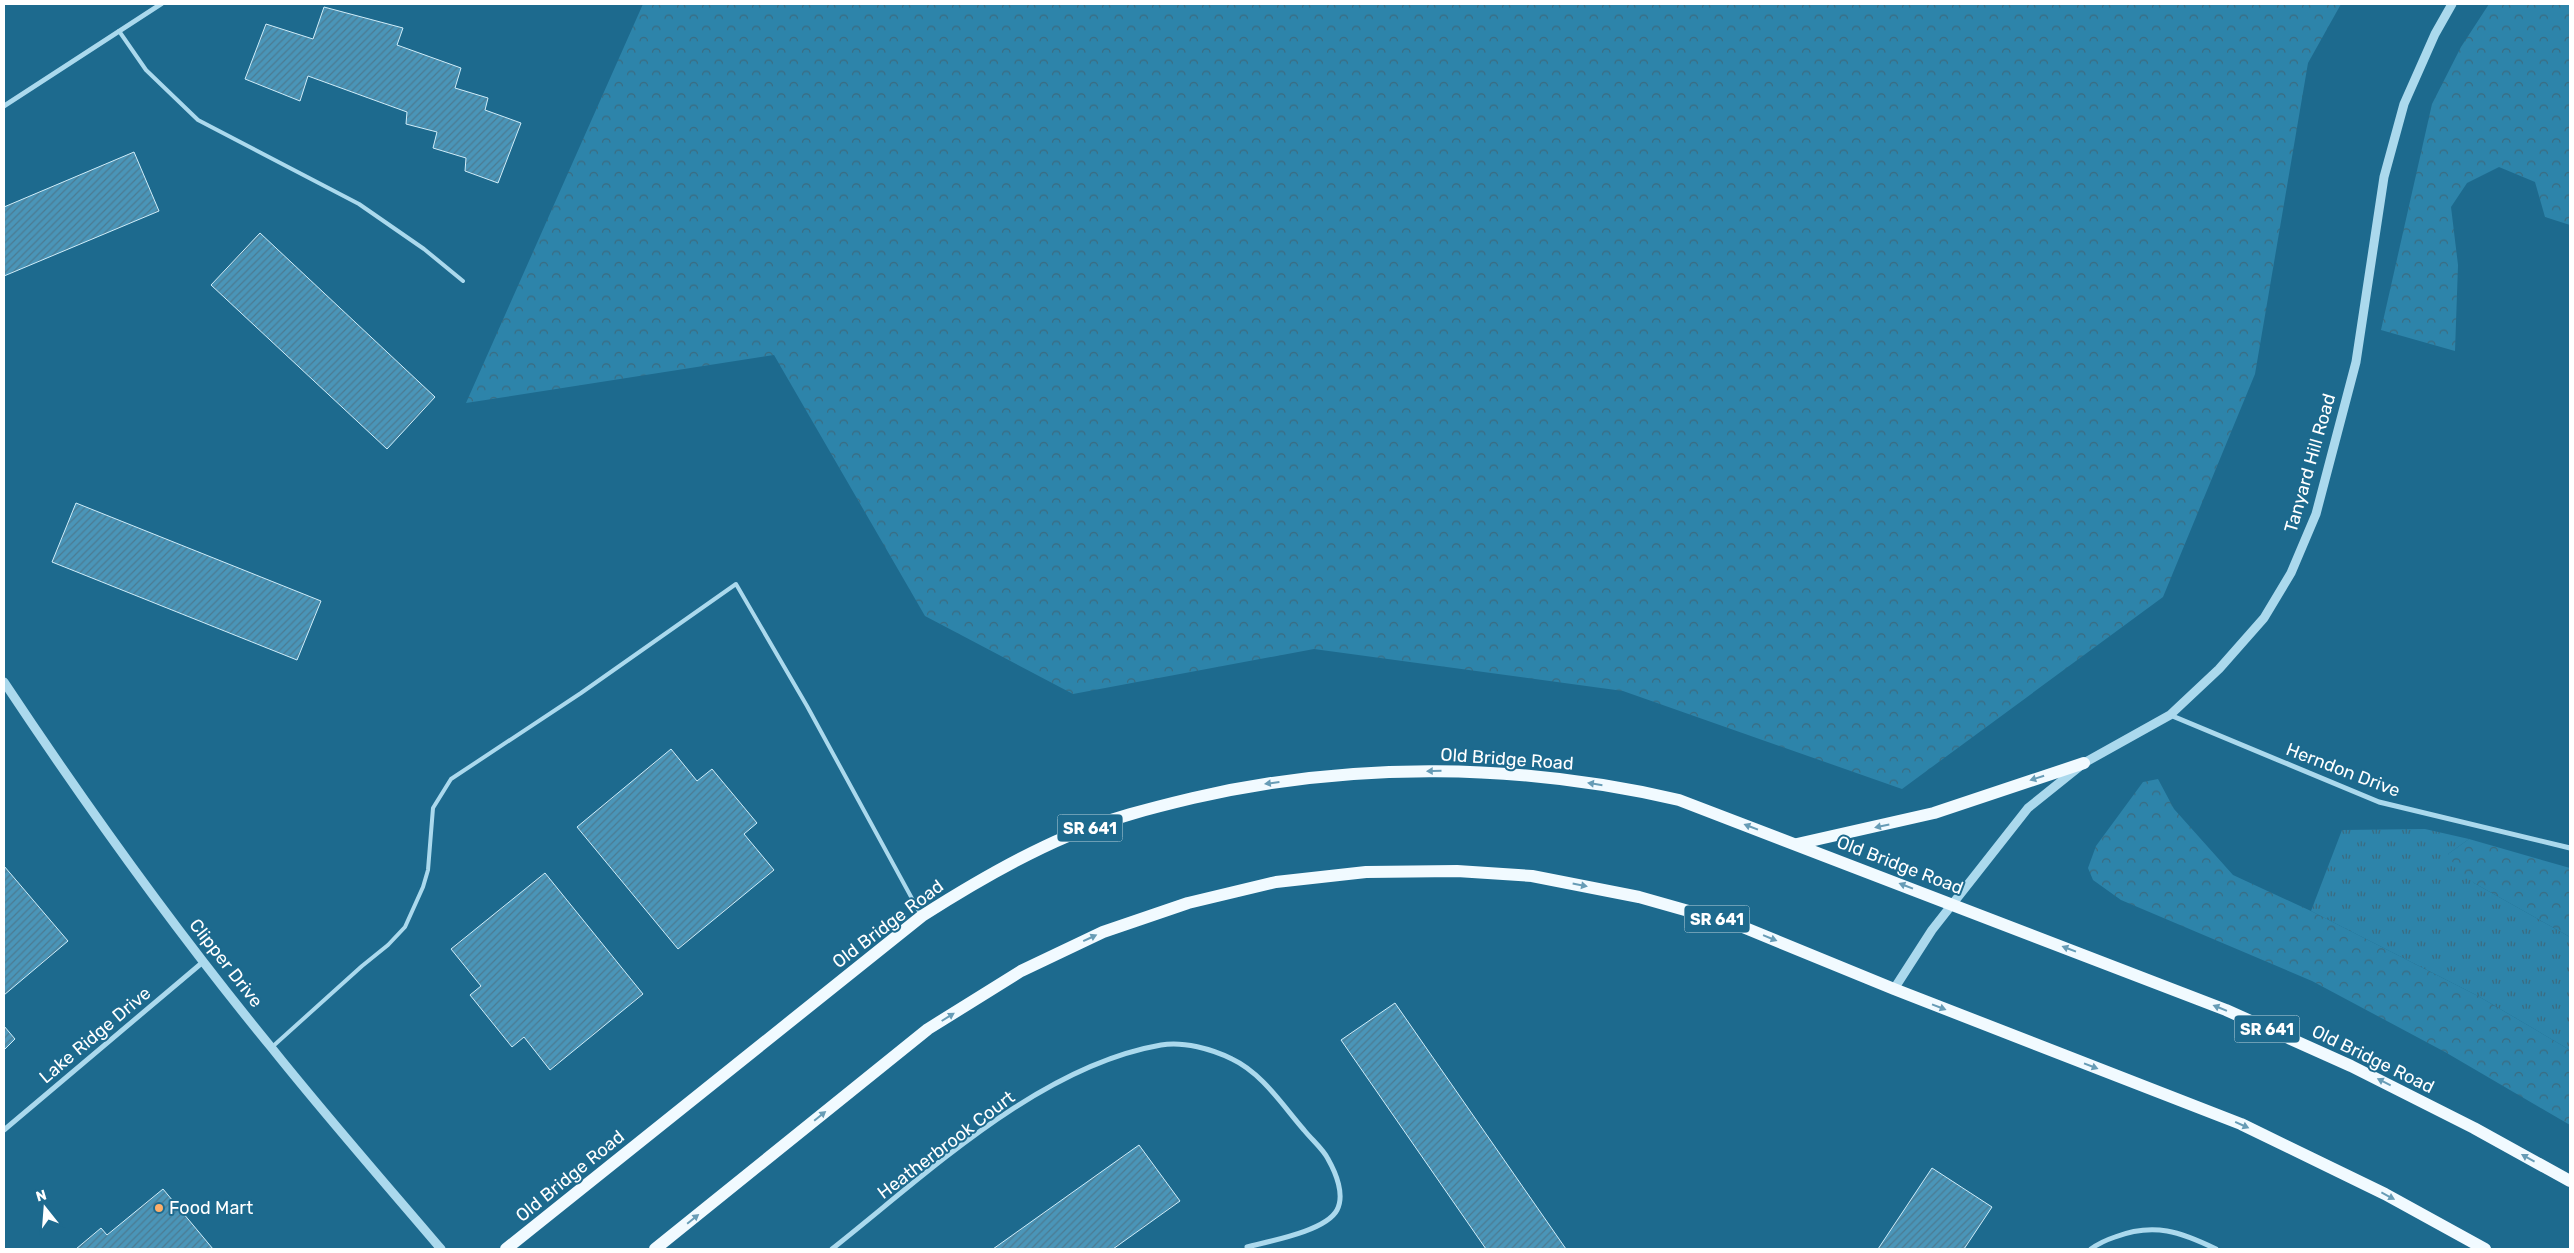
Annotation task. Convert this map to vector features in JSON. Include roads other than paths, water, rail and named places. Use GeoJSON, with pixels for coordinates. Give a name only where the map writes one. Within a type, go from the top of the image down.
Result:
{"type":"FeatureCollection","features":[{"type":"Feature","properties":{"kind":"main road"},"geometry":{"type":"LineString","coordinates":[[1797,844],[1934,813],[2084,763]]}},
{"type":"Feature","properties":{"kind":"main road","name":"Old Bridge Road"},"geometry":{"type":"LineString","coordinates":[[506,1249],[922,916],[994,870],[1069,836],[1146,809],[1237,788],[1358,772],[1459,770],[1540,776],[1640,791],[1679,800],[1952,903],[2226,1010],[2351,1066],[2474,1128],[2570,1181]]}},
{"type":"Feature","properties":{"kind":"main road","name":"SR 641"},"geometry":{"type":"LineString","coordinates":[[655,1249],[928,1029],[1020,971],[1111,929],[1188,903],[1276,882],[1366,872],[1457,871],[1532,876],[1639,897],[1738,926],[2241,1124],[2385,1194],[2485,1249]]}},
{"type":"Feature","properties":{"kind":"street"},"geometry":{"type":"LineString","coordinates":[[4,106],[161,4]]}},
{"type":"Feature","properties":{"kind":"street","name":"Tanyard Hill Road"},"geometry":{"type":"LineString","coordinates":[[1894,989],[1932,930],[2028,808],[2084,763],[2170,715],[2219,669],[2264,618],[2291,573],[2316,514],[2356,362],[2384,177],[2404,104],[2435,34],[2452,4]]}},
{"type":"Feature","properties":{"kind":"street","name":"Clipper Drive"},"geometry":{"type":"LineString","coordinates":[[4,682],[63,771],[203,962],[272,1048],[441,1249]]}},
{"type":"Feature","properties":{"kind":"street","name":"Herndon Drive"},"geometry":{"type":"LineString","coordinates":[[2170,715],[2379,802],[2570,848]]}},
{"type":"Feature","properties":{"kind":"street","name":"Lake Ridge Drive"},"geometry":{"type":"LineString","coordinates":[[4,1130],[203,962]]}},
{"type":"Feature","properties":{"kind":"street","name":"Heatherbrook Court"},"geometry":{"type":"LineString","coordinates":[[832,1249],[998,1118],[1058,1081],[1123,1054],[1164,1044],[1200,1047],[1232,1059],[1256,1075],[1328,1158],[1338,1179],[1340,1197],[1337,1211],[1321,1225],[1248,1247]]}},
{"type":"Feature","properties":{"kind":"street"},"geometry":{"type":"LineString","coordinates":[[2091,1249],[2098,1244],[2133,1230],[2164,1229],[2188,1235],[2216,1249]]}},
{"type":"Feature","properties":{"kind":"lane"},"geometry":{"type":"LineString","coordinates":[[119,31],[146,70],[198,120],[359,204],[424,249],[463,282]]}},
{"type":"Feature","properties":{"kind":"lane"},"geometry":{"type":"LineString","coordinates":[[272,1048],[362,966],[388,945],[405,927],[423,887],[428,870],[433,808],[451,779],[581,693],[736,584],[807,706],[922,916]]}},
{"type":"Feature","properties":{"kind":"place","name":"Food Mart"},"geometry":{"type":"Point","coordinates":[159,1208]}}]}
